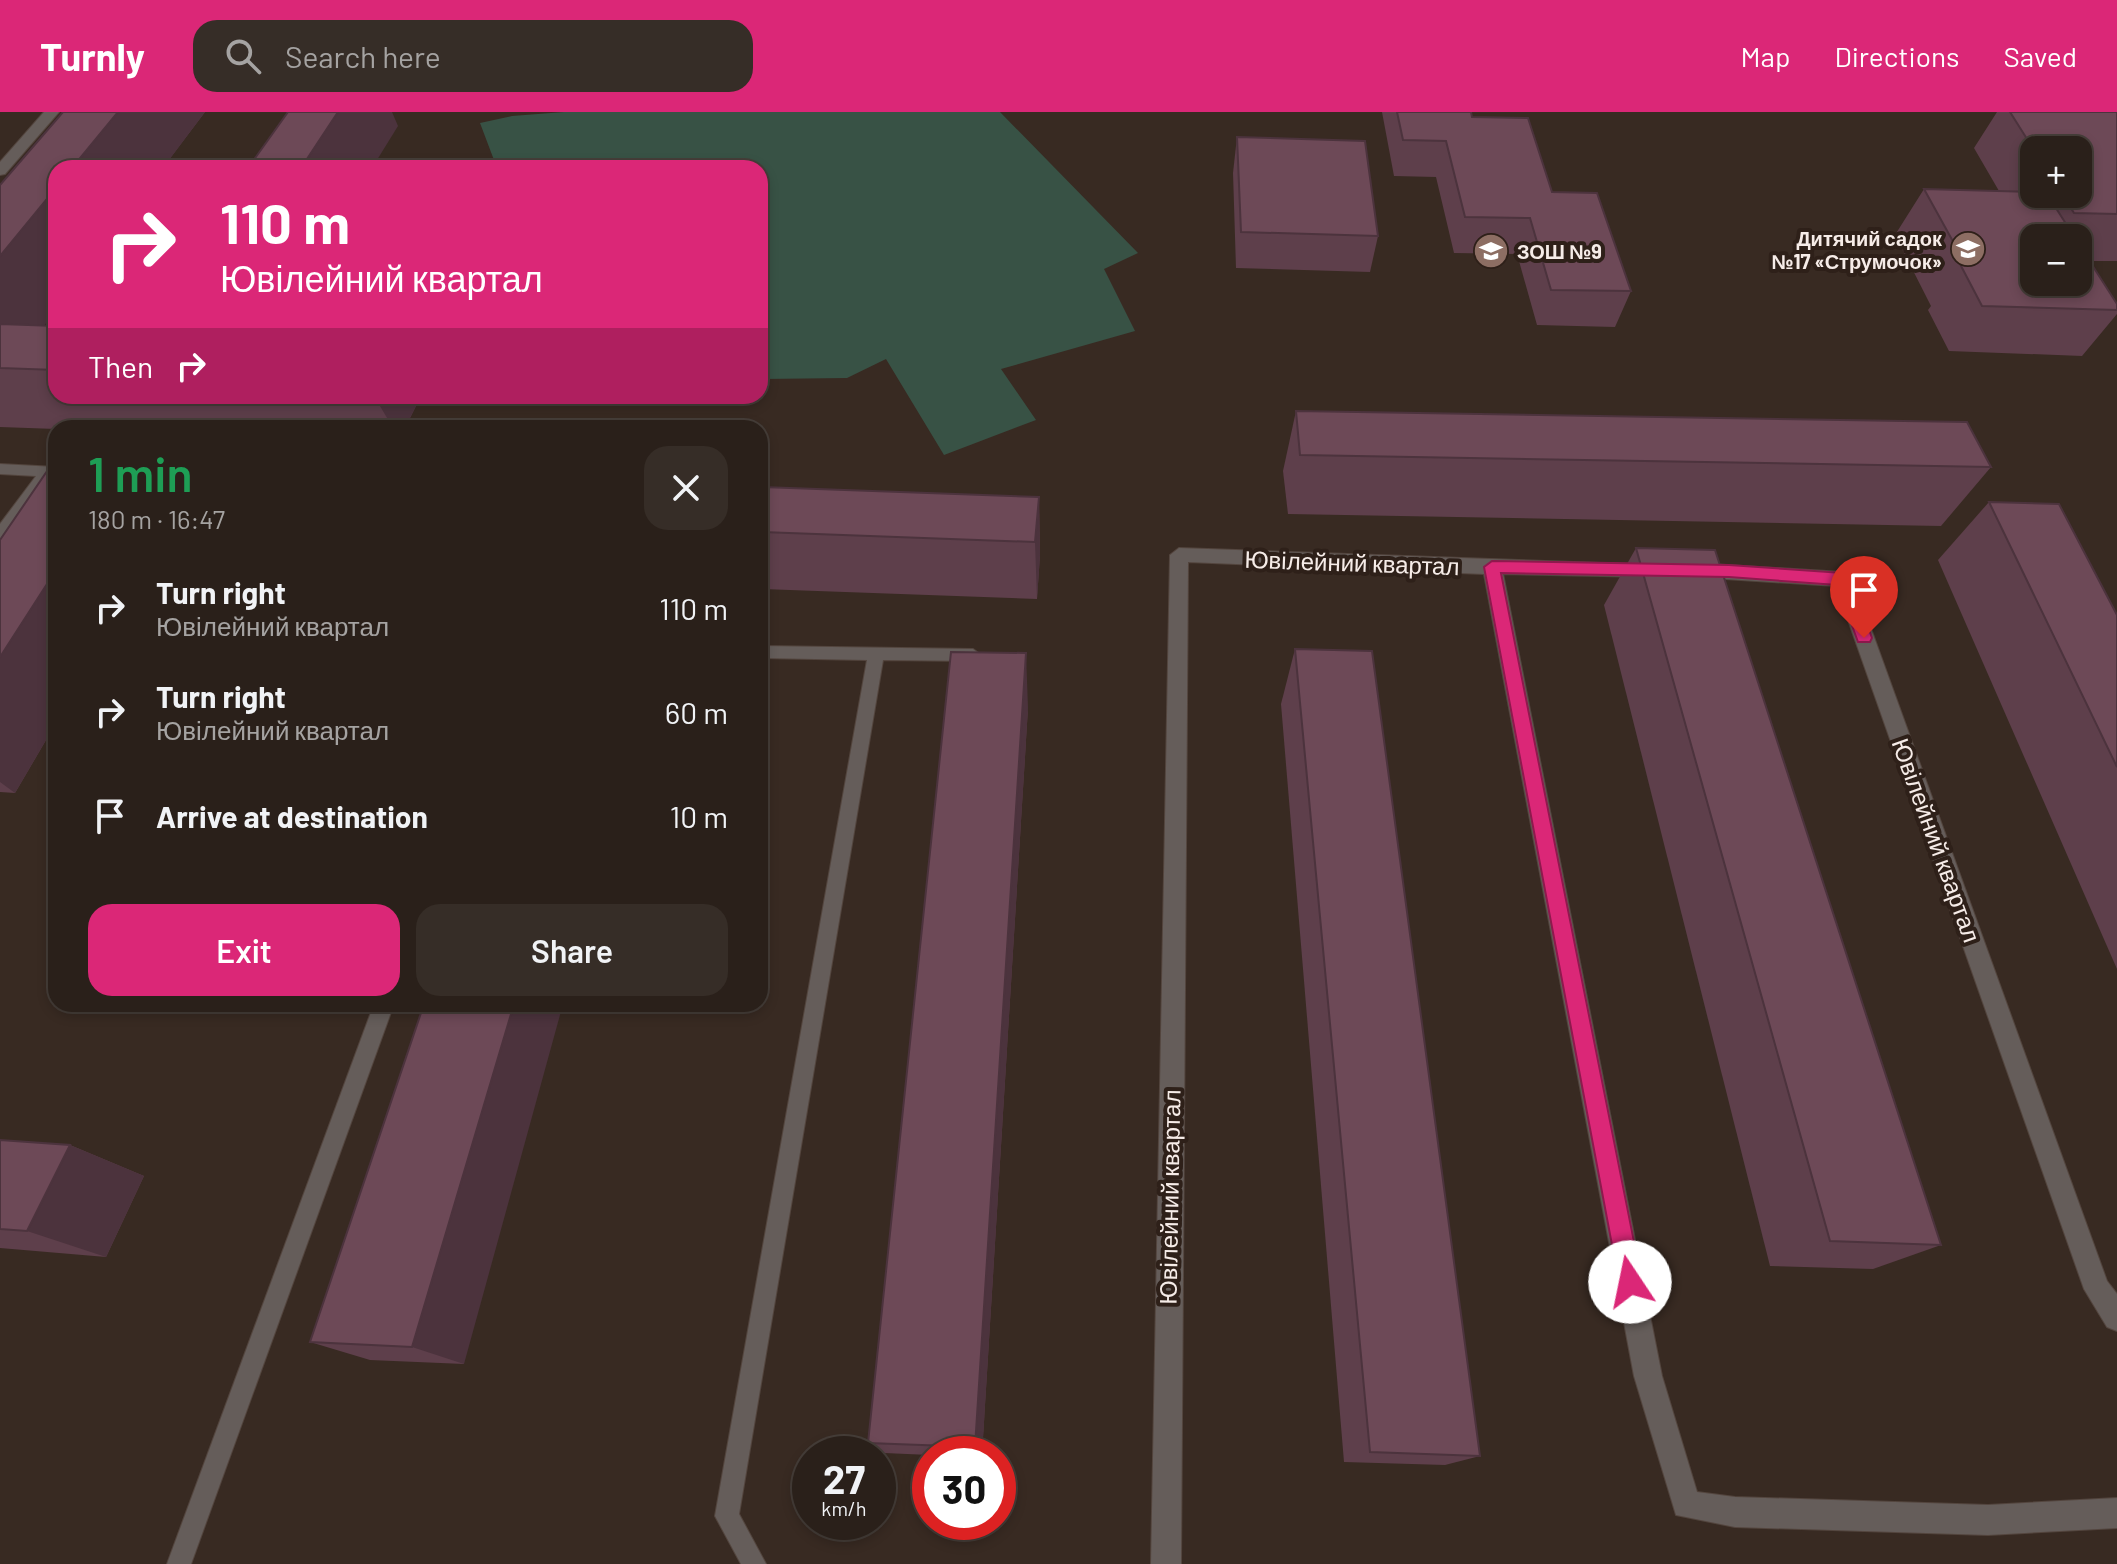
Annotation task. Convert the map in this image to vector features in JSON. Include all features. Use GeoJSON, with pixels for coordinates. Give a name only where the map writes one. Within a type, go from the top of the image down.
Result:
{"type":"FeatureCollection","features":[{"type":"Feature","properties":{"kind":"street"},"geometry":{"type":"LineString","coordinates":[[0,171],[52,112]]}},
{"type":"Feature","properties":{"kind":"street","name":"Ювілейний квартал"},"geometry":{"type":"LineString","coordinates":[[1166,1564],[1179,555],[1492,567],[1729,571],[1843,579],[2097,1289],[2117,1317]]}},
{"type":"Feature","properties":{"kind":"street"},"geometry":{"type":"LineString","coordinates":[[1492,567],[1648,1376],[1686,1505],[1735,1512],[1988,1520],[2117,1513]]}},
{"type":"Feature","properties":{"kind":"lane"},"geometry":{"type":"LineString","coordinates":[[0,469],[48,471]]}},
{"type":"Feature","properties":{"kind":"lane"},"geometry":{"type":"LineString","coordinates":[[0,535],[48,475]]}},
{"type":"Feature","properties":{"kind":"lane"},"geometry":{"type":"LineString","coordinates":[[768,652],[996,655]]}},
{"type":"Feature","properties":{"kind":"lane"},"geometry":{"type":"LineString","coordinates":[[754,1564],[727,1516],[876,654]]}},
{"type":"Feature","properties":{"kind":"lane"},"geometry":{"type":"LineString","coordinates":[[179,1564],[381,1012]]}},
{"type":"Feature","properties":{"kind":"green space"},"geometry":{"type":"Polygon","coordinates":[[[564,112],[1000,112],[1138,253],[1104,269],[1135,331],[1001,369],[1036,420],[944,455],[886,359],[847,378],[768,379],[768,160],[494,160],[480,123],[512,116],[564,112]]]}},
{"type":"Feature","properties":{"kind":"building"},"geometry":{"type":"Polygon","coordinates":[[[63,112],[118,112],[79,160],[48,160],[48,198],[0,256],[0,185],[63,112]]]}},
{"type":"Feature","properties":{"kind":"building"},"geometry":{"type":"Polygon","coordinates":[[[288,112],[338,112],[306,160],[254,160],[288,112]]]}},
{"type":"Feature","properties":{"kind":"building"},"geometry":{"type":"Polygon","coordinates":[[[1397,112],[1471,112],[1472,117],[1528,118],[1552,192],[1597,193],[1631,291],[1551,290],[1530,218],[1465,217],[1446,141],[1403,140],[1397,112]]]}},
{"type":"Feature","properties":{"kind":"building"},"geometry":{"type":"Polygon","coordinates":[[[2010,112],[2117,112],[2117,214],[2074,213],[2071,208],[2092,208],[2092,136],[2025,136],[2010,112]]]}},
{"type":"Feature","properties":{"kind":"building"},"geometry":{"type":"Polygon","coordinates":[[[1237,137],[1365,141],[1378,236],[1241,232],[1237,137]]]}},
{"type":"Feature","properties":{"kind":"building"},"geometry":{"type":"Polygon","coordinates":[[[1924,189],[2020,192],[2020,208],[2056,208],[2066,224],[2020,224],[2020,296],[2092,296],[2092,265],[2117,304],[2117,310],[1982,306],[1960,264],[1966,265],[1924,189]]]}},
{"type":"Feature","properties":{"kind":"building"},"geometry":{"type":"Polygon","coordinates":[[[0,324],[48,326],[48,370],[0,368],[0,324]]]}},
{"type":"Feature","properties":{"kind":"building"},"geometry":{"type":"Polygon","coordinates":[[[1296,411],[1967,422],[1991,467],[1300,455],[1296,411]]]}},
{"type":"Feature","properties":{"kind":"building"},"geometry":{"type":"Polygon","coordinates":[[[48,470],[48,582],[0,657],[0,540],[48,470]]]}},
{"type":"Feature","properties":{"kind":"building"},"geometry":{"type":"Polygon","coordinates":[[[768,487],[1039,497],[1035,542],[768,532],[768,487]]]}},
{"type":"Feature","properties":{"kind":"building"},"geometry":{"type":"Polygon","coordinates":[[[1989,502],[2059,504],[2117,615],[2117,767],[1989,502]]]}},
{"type":"Feature","properties":{"kind":"building"},"geometry":{"type":"Polygon","coordinates":[[[1636,548],[1715,550],[1941,1245],[1830,1241],[1636,548]]]}},
{"type":"Feature","properties":{"kind":"building"},"geometry":{"type":"Polygon","coordinates":[[[1295,649],[1372,651],[1480,1456],[1370,1452],[1295,649]]]}},
{"type":"Feature","properties":{"kind":"building"},"geometry":{"type":"Polygon","coordinates":[[[951,652],[1026,653],[976,1436],[912,1436],[912,1445],[896,1444],[896,1436],[869,1436],[951,652]]]}},
{"type":"Feature","properties":{"kind":"building"},"geometry":{"type":"Polygon","coordinates":[[[421,1012],[512,1012],[412,1347],[310,1342],[421,1012]]]}},
{"type":"Feature","properties":{"kind":"building"},"geometry":{"type":"Polygon","coordinates":[[[0,1140],[70,1145],[27,1231],[0,1229],[0,1140]]]}},
{"type":"Feature","properties":{"kind":"place","name":"Дитячий садок №17 «Струмочок»"},"geometry":{"type":"Point","coordinates":[1968,249]}},
{"type":"Feature","properties":{"kind":"place","name":"ЗОШ №9"},"geometry":{"type":"Point","coordinates":[1491,251]}},
{"type":"Feature","properties":{"kind":"route"},"geometry":{"type":"LineString","coordinates":[[1630,1282],[1492,567],[1729,571],[1843,579],[1864,638]]}}]}
